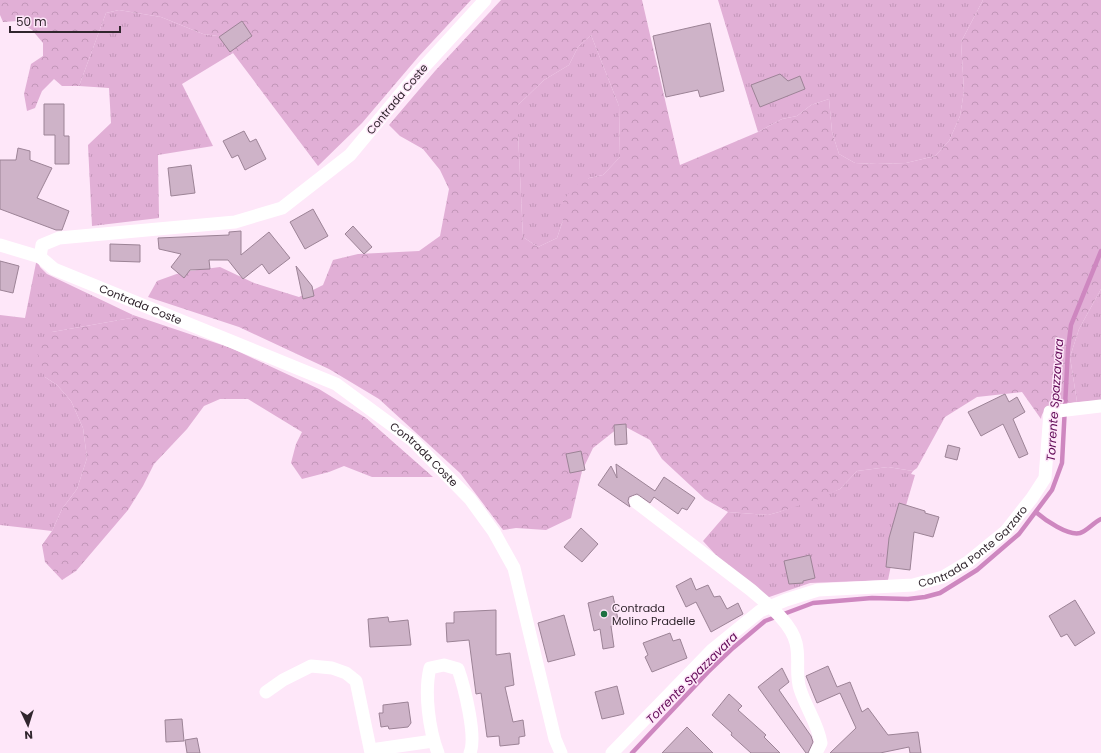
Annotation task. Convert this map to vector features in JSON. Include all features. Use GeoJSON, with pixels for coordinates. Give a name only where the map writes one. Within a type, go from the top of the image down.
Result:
{"type":"FeatureCollection","features":[{"type":"Feature","properties":{"kind":"street","name":"Contrada Coste"},"geometry":{"type":"LineString","coordinates":[[485,0],[413,79],[350,155],[282,208],[235,222],[59,238],[42,245],[40,257],[54,268],[336,384],[412,440],[470,500],[494,532],[514,568],[555,739],[561,753]]}},
{"type":"Feature","properties":{"kind":"street"},"geometry":{"type":"LineString","coordinates":[[0,245],[40,257]]}},
{"type":"Feature","properties":{"kind":"street","name":"Contrada Ponte Garzaro"},"geometry":{"type":"LineString","coordinates":[[769,606],[818,590],[913,585],[943,577],[968,562],[1006,531],[1032,498],[1045,478],[1050,412],[1101,406]]}},
{"type":"Feature","properties":{"kind":"street"},"geometry":{"type":"LineString","coordinates":[[636,502],[751,590],[769,606],[792,631],[797,644],[797,674],[800,689],[820,733],[821,743],[816,753]]}},
{"type":"Feature","properties":{"kind":"street"},"geometry":{"type":"LineString","coordinates":[[612,753],[712,650],[760,611],[769,606]]}},
{"type":"Feature","properties":{"kind":"street"},"geometry":{"type":"LineString","coordinates":[[266,692],[283,680],[311,666],[332,668],[346,672],[356,681],[365,730],[371,751],[436,747],[426,689],[430,668],[444,665],[458,669],[463,682],[472,736],[472,748],[470,753]]}},
{"type":"Feature","properties":{"kind":"green space"},"geometry":{"type":"Polygon","coordinates":[[[0,0],[471,0],[419,56],[362,123],[318,166],[233,53],[225,37],[203,34],[161,17],[119,10],[106,13],[79,86],[62,86],[54,79],[42,91],[35,108],[27,111],[24,94],[31,64],[43,56],[43,43],[32,30],[18,21],[3,22],[0,15],[0,0]]]}},
{"type":"Feature","properties":{"kind":"green space"},"geometry":{"type":"Polygon","coordinates":[[[501,0],[642,0],[680,165],[758,132],[782,119],[797,116],[811,105],[829,99],[832,132],[839,154],[855,163],[906,163],[935,156],[949,141],[960,116],[964,91],[961,42],[983,0],[1101,0],[1101,289],[1079,329],[1070,357],[1077,402],[1050,407],[1043,414],[1041,419],[1022,392],[977,397],[945,417],[917,468],[913,471],[888,467],[857,471],[840,489],[816,500],[768,515],[728,512],[705,499],[662,459],[650,440],[622,425],[593,448],[582,471],[571,518],[546,530],[516,528],[503,530],[460,473],[379,399],[329,369],[239,327],[148,297],[157,281],[182,272],[220,267],[254,283],[299,297],[323,285],[333,260],[358,254],[419,251],[440,236],[449,189],[440,170],[423,149],[400,136],[389,125],[435,71],[501,0]],[[591,35],[578,47],[569,65],[544,80],[518,105],[523,237],[538,247],[557,238],[563,220],[563,201],[574,186],[589,178],[603,175],[620,157],[619,106],[591,35]]]}},
{"type":"Feature","properties":{"kind":"green space"},"geometry":{"type":"Polygon","coordinates":[[[718,0],[983,0],[961,42],[964,91],[960,116],[949,141],[935,156],[906,163],[855,163],[839,154],[832,132],[829,99],[811,105],[797,116],[782,119],[758,132],[718,0]]]}},
{"type":"Feature","properties":{"kind":"green space"},"geometry":{"type":"Polygon","coordinates":[[[119,10],[161,17],[203,34],[225,37],[233,53],[182,84],[213,146],[158,155],[159,218],[92,226],[88,145],[111,123],[109,88],[79,86],[106,13],[119,10]]]}},
{"type":"Feature","properties":{"kind":"green space"},"geometry":{"type":"Polygon","coordinates":[[[591,35],[619,106],[620,157],[603,175],[589,178],[563,201],[563,220],[557,238],[538,247],[523,237],[518,105],[544,80],[569,65],[578,47],[591,35]]]}},
{"type":"Feature","properties":{"kind":"green space"},"geometry":{"type":"Polygon","coordinates":[[[37,258],[40,267],[47,274],[133,315],[131,318],[52,332],[45,377],[57,385],[71,401],[83,428],[87,458],[77,489],[62,509],[52,531],[0,525],[0,315],[25,318],[37,258]]]}},
{"type":"Feature","properties":{"kind":"green space"},"geometry":{"type":"Polygon","coordinates":[[[1101,289],[1101,401],[1077,402],[1070,357],[1079,329],[1101,289]]]}},
{"type":"Feature","properties":{"kind":"green space"},"geometry":{"type":"Polygon","coordinates":[[[133,315],[231,348],[319,389],[366,418],[433,477],[372,477],[344,466],[329,472],[302,479],[291,463],[296,444],[302,432],[248,399],[220,399],[204,406],[187,429],[154,464],[143,486],[128,510],[76,571],[62,580],[45,562],[42,545],[52,531],[62,509],[77,489],[87,458],[83,428],[71,401],[57,385],[45,377],[36,347],[52,332],[131,318],[133,315]]]}},
{"type":"Feature","properties":{"kind":"green space"},"geometry":{"type":"Polygon","coordinates":[[[888,467],[913,471],[911,474],[915,475],[897,536],[888,580],[810,583],[758,601],[703,541],[728,512],[768,515],[779,512],[840,489],[857,471],[888,467]]]}},
{"type":"Feature","properties":{"kind":"building"},"geometry":{"type":"Polygon","coordinates":[[[242,21],[252,36],[230,52],[219,37],[242,21]]]}},
{"type":"Feature","properties":{"kind":"building"},"geometry":{"type":"Polygon","coordinates":[[[710,23],[724,91],[700,97],[698,90],[666,97],[653,36],[710,23]]]}},
{"type":"Feature","properties":{"kind":"building"},"geometry":{"type":"Polygon","coordinates":[[[780,74],[788,81],[800,76],[805,89],[760,107],[751,85],[780,74]]]}},
{"type":"Feature","properties":{"kind":"building"},"geometry":{"type":"Polygon","coordinates":[[[44,104],[64,104],[64,136],[69,136],[69,164],[55,164],[55,135],[44,135],[44,104]]]}},
{"type":"Feature","properties":{"kind":"building"},"geometry":{"type":"Polygon","coordinates":[[[244,131],[250,142],[256,139],[266,159],[245,170],[238,155],[232,158],[223,141],[244,131]]]}},
{"type":"Feature","properties":{"kind":"building"},"geometry":{"type":"Polygon","coordinates":[[[18,148],[30,151],[30,160],[52,168],[37,198],[69,211],[62,230],[56,230],[0,209],[0,160],[16,160],[18,148]]]}},
{"type":"Feature","properties":{"kind":"building"},"geometry":{"type":"Polygon","coordinates":[[[191,165],[195,193],[171,196],[168,168],[191,165]]]}},
{"type":"Feature","properties":{"kind":"building"},"geometry":{"type":"Polygon","coordinates":[[[313,209],[328,236],[305,249],[290,222],[313,209]]]}},
{"type":"Feature","properties":{"kind":"building"},"geometry":{"type":"Polygon","coordinates":[[[353,226],[372,247],[364,254],[345,234],[353,226]]]}},
{"type":"Feature","properties":{"kind":"building"},"geometry":{"type":"Polygon","coordinates":[[[241,231],[241,255],[269,232],[290,258],[269,274],[262,264],[243,279],[228,260],[209,260],[210,269],[190,270],[184,278],[171,267],[181,254],[159,249],[158,238],[229,235],[229,232],[241,231]]]}},
{"type":"Feature","properties":{"kind":"building"},"geometry":{"type":"Polygon","coordinates":[[[110,244],[140,245],[140,262],[110,261],[110,244]]]}},
{"type":"Feature","properties":{"kind":"building"},"geometry":{"type":"Polygon","coordinates":[[[0,261],[19,266],[13,293],[0,290],[0,261]]]}},
{"type":"Feature","properties":{"kind":"building"},"geometry":{"type":"Polygon","coordinates":[[[296,266],[312,286],[314,296],[303,299],[296,266]]]}},
{"type":"Feature","properties":{"kind":"building"},"geometry":{"type":"Polygon","coordinates":[[[1005,394],[1009,402],[1017,397],[1025,412],[1013,419],[1028,454],[1019,458],[1003,424],[981,436],[968,412],[1005,394]]]}},
{"type":"Feature","properties":{"kind":"building"},"geometry":{"type":"Polygon","coordinates":[[[626,424],[627,444],[615,445],[614,425],[626,424]]]}},
{"type":"Feature","properties":{"kind":"building"},"geometry":{"type":"Polygon","coordinates":[[[948,445],[960,448],[957,460],[945,457],[948,445]]]}},
{"type":"Feature","properties":{"kind":"building"},"geometry":{"type":"Polygon","coordinates":[[[581,451],[585,470],[570,473],[566,454],[581,451]]]}},
{"type":"Feature","properties":{"kind":"building"},"geometry":{"type":"Polygon","coordinates":[[[616,464],[655,491],[664,477],[695,498],[687,510],[682,508],[678,514],[654,497],[650,503],[637,494],[629,497],[628,501],[630,507],[598,485],[611,466],[617,478],[616,464]]]}},
{"type":"Feature","properties":{"kind":"building"},"geometry":{"type":"Polygon","coordinates":[[[899,503],[939,517],[933,537],[914,532],[910,570],[886,567],[889,538],[899,503]]]}},
{"type":"Feature","properties":{"kind":"building"},"geometry":{"type":"Polygon","coordinates":[[[581,528],[598,544],[582,562],[564,547],[581,528]]]}},
{"type":"Feature","properties":{"kind":"building"},"geometry":{"type":"Polygon","coordinates":[[[810,555],[815,578],[803,581],[803,583],[789,584],[784,561],[810,555]]]}},
{"type":"Feature","properties":{"kind":"building"},"geometry":{"type":"Polygon","coordinates":[[[691,578],[696,590],[708,585],[714,597],[720,596],[727,609],[738,603],[743,614],[711,632],[696,602],[686,607],[676,586],[691,578]]]}},
{"type":"Feature","properties":{"kind":"building","name":"Contrada Molino Pradelle"},"geometry":{"type":"Polygon","coordinates":[[[613,596],[619,624],[611,626],[614,647],[603,649],[600,629],[594,631],[588,603],[613,596]]]}},
{"type":"Feature","properties":{"kind":"building"},"geometry":{"type":"Polygon","coordinates":[[[1075,600],[1095,633],[1075,646],[1067,634],[1061,637],[1049,616],[1075,600]]]}},
{"type":"Feature","properties":{"kind":"building"},"geometry":{"type":"Polygon","coordinates":[[[496,610],[496,655],[510,653],[514,685],[505,687],[513,722],[523,720],[525,736],[519,737],[519,744],[500,746],[499,736],[487,737],[481,693],[476,694],[469,640],[447,642],[446,623],[454,623],[454,612],[496,610]]]}},
{"type":"Feature","properties":{"kind":"building"},"geometry":{"type":"Polygon","coordinates":[[[564,615],[575,655],[548,662],[538,623],[564,615]]]}},
{"type":"Feature","properties":{"kind":"building"},"geometry":{"type":"Polygon","coordinates":[[[388,617],[389,622],[408,620],[411,645],[370,647],[368,619],[388,617]]]}},
{"type":"Feature","properties":{"kind":"building"},"geometry":{"type":"Polygon","coordinates":[[[670,633],[673,641],[680,639],[687,658],[652,672],[645,657],[648,655],[643,643],[670,633]]]}},
{"type":"Feature","properties":{"kind":"building"},"geometry":{"type":"Polygon","coordinates":[[[828,666],[837,687],[850,682],[862,712],[868,708],[888,735],[918,732],[921,753],[910,753],[909,747],[880,753],[830,753],[856,728],[840,693],[817,703],[806,676],[828,666]]]}},
{"type":"Feature","properties":{"kind":"building"},"geometry":{"type":"Polygon","coordinates":[[[782,668],[789,682],[779,690],[811,736],[813,742],[808,753],[806,753],[758,687],[782,668]]]}},
{"type":"Feature","properties":{"kind":"building"},"geometry":{"type":"Polygon","coordinates":[[[617,686],[624,714],[602,719],[595,692],[617,686]]]}},
{"type":"Feature","properties":{"kind":"building"},"geometry":{"type":"Polygon","coordinates":[[[729,694],[742,706],[738,710],[766,735],[764,737],[780,753],[751,753],[712,715],[729,694]]]}},
{"type":"Feature","properties":{"kind":"building"},"geometry":{"type":"Polygon","coordinates":[[[408,702],[411,723],[408,727],[389,729],[388,726],[381,727],[379,713],[383,713],[383,705],[408,702]]]}},
{"type":"Feature","properties":{"kind":"building"},"geometry":{"type":"Polygon","coordinates":[[[182,719],[184,741],[166,742],[165,720],[182,719]]]}},
{"type":"Feature","properties":{"kind":"building"},"geometry":{"type":"Polygon","coordinates":[[[687,727],[713,753],[662,753],[687,727]]]}},
{"type":"Feature","properties":{"kind":"building"},"geometry":{"type":"Polygon","coordinates":[[[197,738],[200,753],[187,753],[185,740],[197,738]]]}},
{"type":"Feature","properties":{"kind":"waterway","name":"Torrente Spazzavara"},"geometry":{"type":"LineString","coordinates":[[632,753],[708,672],[733,648],[765,621],[813,603],[872,598],[908,599],[940,593],[977,570],[1019,534],[1052,490],[1062,463],[1068,349],[1071,325],[1101,251]]}},
{"type":"Feature","properties":{"kind":"waterway"},"geometry":{"type":"LineString","coordinates":[[1037,513],[1057,527],[1075,533],[1083,532],[1101,519]]}},
{"type":"Feature","properties":{"kind":"place","name":"Contrada Molino Pradelle"},"geometry":{"type":"Point","coordinates":[604,614]}}]}
